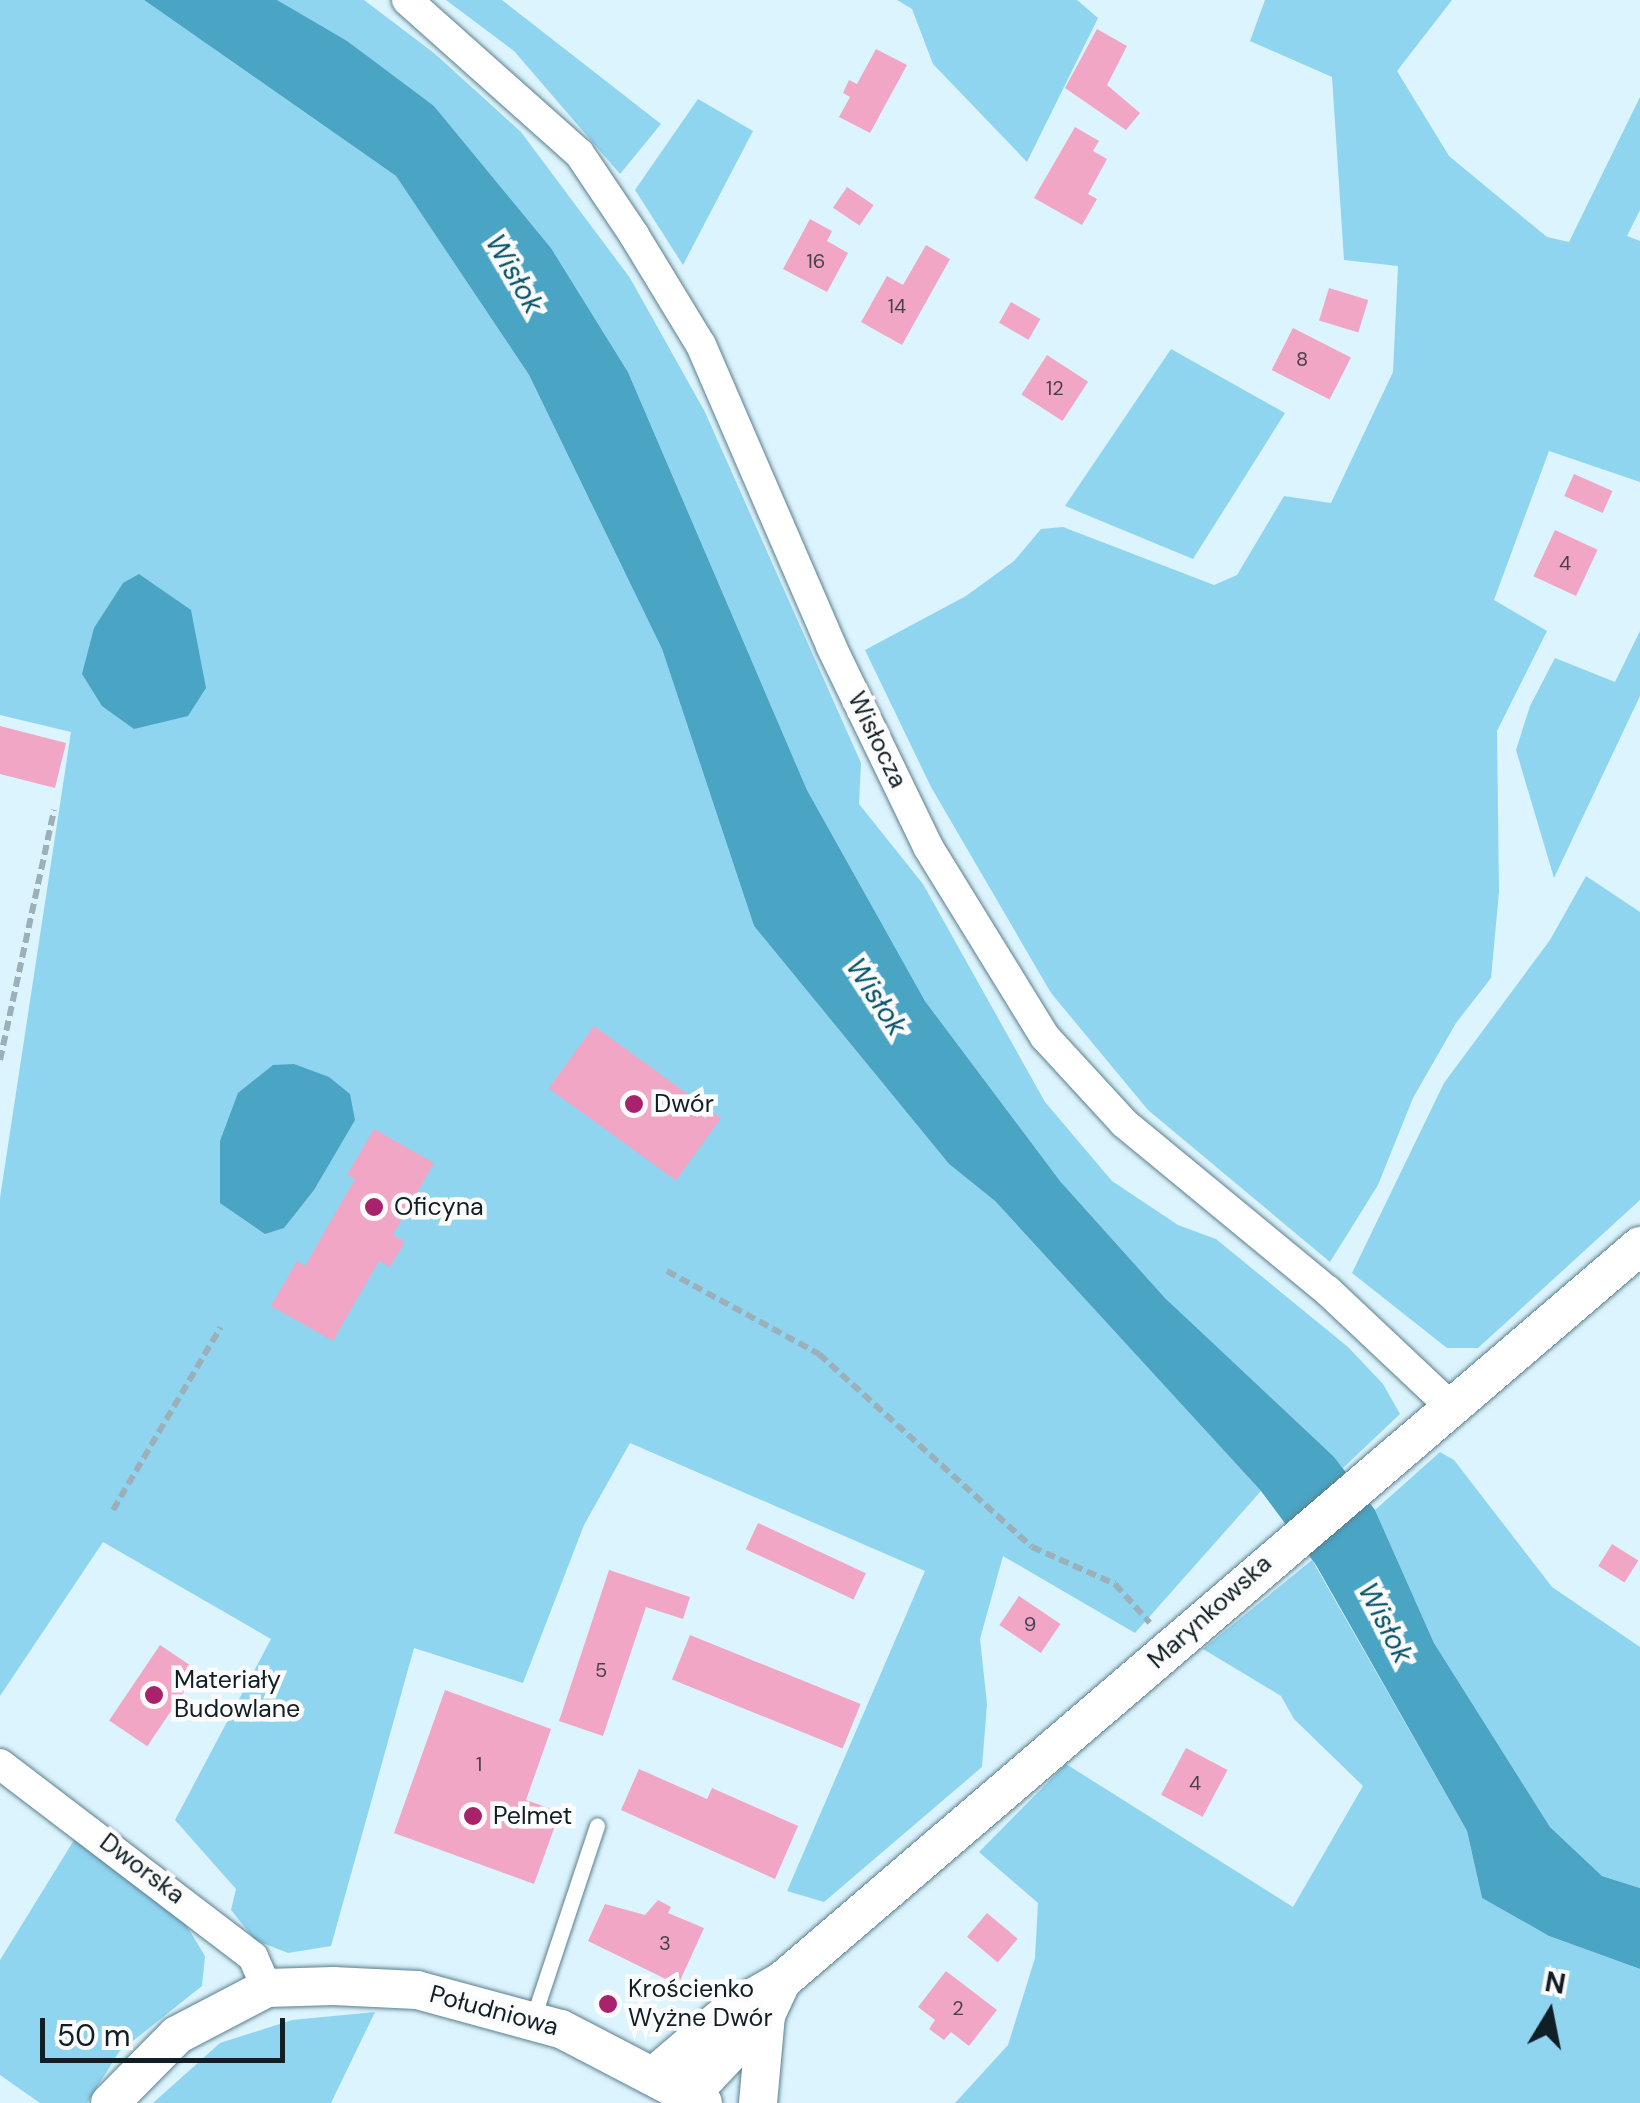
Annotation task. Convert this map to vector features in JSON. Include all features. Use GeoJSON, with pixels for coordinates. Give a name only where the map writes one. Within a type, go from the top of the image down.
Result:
{"type":"FeatureCollection","features":[{"type":"Feature","properties":{"kind":"street","name":"Wisłocza"},"geometry":{"type":"LineString","coordinates":[[407,0],[579,153],[634,235],[701,344],[831,646],[928,847],[1045,1037],[1124,1123],[1328,1291],[1450,1406]]}},
{"type":"Feature","properties":{"kind":"street","name":"Marynkowska"},"geometry":{"type":"LineString","coordinates":[[678,2088],[731,2010],[782,1980],[1172,1648],[1220,1601],[1410,1438],[1640,1246]]}},
{"type":"Feature","properties":{"kind":"street","name":"Dworska"},"geometry":{"type":"LineString","coordinates":[[0,1764],[254,1957],[267,1988]]}},
{"type":"Feature","properties":{"kind":"street","name":"Marynkowska"},"geometry":{"type":"LineString","coordinates":[[758,2103],[766,2016],[782,1980]]}},
{"type":"Feature","properties":{"kind":"street","name":"Południowa"},"geometry":{"type":"LineString","coordinates":[[267,1988],[418,1990],[589,2039],[678,2088]]}},
{"type":"Feature","properties":{"kind":"street"},"geometry":{"type":"LineString","coordinates":[[110,2103],[177,2035],[267,1988]]}},
{"type":"Feature","properties":{"kind":"street"},"geometry":{"type":"LineString","coordinates":[[678,2088],[708,2077],[766,2016]]}},
{"type":"Feature","properties":{"kind":"lane"},"geometry":{"type":"LineString","coordinates":[[532,2021],[597,1826]]}},
{"type":"Feature","properties":{"kind":"path"},"geometry":{"type":"LineString","coordinates":[[0,1060],[54,810]]}},
{"type":"Feature","properties":{"kind":"path"},"geometry":{"type":"LineString","coordinates":[[667,1271],[819,1354],[1032,1547],[1115,1584],[1172,1648]]}},
{"type":"Feature","properties":{"kind":"path"},"geometry":{"type":"LineString","coordinates":[[114,1510],[221,1328]]}},
{"type":"Feature","properties":{"kind":"shaded area"},"geometry":{"type":"Polygon","coordinates":[[[0,0],[144,0],[396,176],[529,375],[662,649],[754,926],[949,1164],[995,1201],[1261,1491],[1135,1633],[1003,1556],[980,1639],[987,1704],[982,1767],[824,1902],[787,1891],[925,1571],[630,1443],[584,1525],[523,1683],[414,1648],[331,1946],[288,1953],[255,1940],[231,1910],[236,1889],[175,1820],[271,1639],[103,1542],[0,1696],[0,1198],[71,732],[0,715],[0,0]]]}},
{"type":"Feature","properties":{"kind":"shaded area"},"geometry":{"type":"Polygon","coordinates":[[[277,0],[364,0],[434,53],[521,132],[630,278],[705,412],[861,763],[859,804],[923,884],[1045,1102],[1112,1181],[1178,1225],[1216,1239],[1348,1347],[1383,1384],[1400,1414],[1343,1468],[1165,1298],[1060,1181],[925,1001],[807,790],[628,372],[551,248],[434,106],[277,0]]]}},
{"type":"Feature","properties":{"kind":"shaded area"},"geometry":{"type":"Polygon","coordinates":[[[446,0],[502,0],[661,124],[620,174],[514,51],[446,0]]]}},
{"type":"Feature","properties":{"kind":"shaded area"},"geometry":{"type":"Polygon","coordinates":[[[897,0],[1077,0],[1098,18],[1027,162],[933,64],[912,9],[897,0]]]}},
{"type":"Feature","properties":{"kind":"shaded area"},"geometry":{"type":"Polygon","coordinates":[[[1265,0],[1452,0],[1397,71],[1449,156],[1547,237],[1569,242],[1640,97],[1640,210],[1627,236],[1640,241],[1640,482],[1549,451],[1494,600],[1547,631],[1497,731],[1499,892],[1491,978],[1456,1023],[1413,1098],[1378,1185],[1330,1262],[1148,1110],[1051,993],[931,787],[865,650],[966,596],[1014,561],[1041,529],[1063,527],[1214,585],[1237,575],[1284,496],[1331,503],[1393,372],[1398,266],[1344,260],[1332,77],[1250,41],[1265,0]]]}},
{"type":"Feature","properties":{"kind":"shaded area"},"geometry":{"type":"Polygon","coordinates":[[[698,99],[753,131],[683,265],[635,190],[698,99]]]}},
{"type":"Feature","properties":{"kind":"shaded area"},"geometry":{"type":"Polygon","coordinates":[[[1171,349],[1285,413],[1193,559],[1065,506],[1171,349]]]}},
{"type":"Feature","properties":{"kind":"shaded area"},"geometry":{"type":"Polygon","coordinates":[[[1640,631],[1640,696],[1554,878],[1516,750],[1530,706],[1555,658],[1615,682],[1640,631]]]}},
{"type":"Feature","properties":{"kind":"shaded area"},"geometry":{"type":"Polygon","coordinates":[[[1586,876],[1640,912],[1640,1200],[1478,1348],[1447,1348],[1352,1273],[1444,1083],[1550,940],[1586,876]]]}},
{"type":"Feature","properties":{"kind":"shaded area"},"geometry":{"type":"Polygon","coordinates":[[[1440,1452],[1454,1460],[1552,1587],[1640,1647],[1640,1888],[1602,1876],[1550,1827],[1434,1643],[1375,1510],[1440,1452]]]}},
{"type":"Feature","properties":{"kind":"shaded area"},"geometry":{"type":"Polygon","coordinates":[[[1312,1560],[1467,1831],[1482,1898],[1549,1936],[1640,1969],[1640,2103],[955,2103],[1008,2045],[1035,1958],[1038,1903],[979,1852],[1066,1764],[1293,1907],[1363,1786],[1294,1719],[1281,1696],[1203,1649],[1312,1560]]]}},
{"type":"Feature","properties":{"kind":"shaded area"},"geometry":{"type":"Polygon","coordinates":[[[76,1837],[183,1920],[205,1956],[202,1986],[119,2052],[87,2103],[40,2103],[0,2075],[0,1960],[76,1837]]]}},
{"type":"Feature","properties":{"kind":"shaded area"},"geometry":{"type":"Polygon","coordinates":[[[375,2012],[331,2103],[153,2103],[220,2043],[292,2020],[375,2012]]]}},
{"type":"Feature","properties":{"kind":"water","name":"Wisłok"},"geometry":{"type":"Polygon","coordinates":[[[144,0],[277,0],[347,41],[434,106],[551,248],[628,372],[807,790],[925,1001],[1060,1181],[1165,1298],[1334,1457],[1375,1510],[1434,1643],[1550,1827],[1602,1876],[1640,1888],[1640,1969],[1549,1936],[1482,1898],[1467,1831],[1316,1565],[1261,1491],[995,1201],[949,1164],[754,926],[662,649],[529,375],[396,176],[144,0]]]}},
{"type":"Feature","properties":{"kind":"water"},"geometry":{"type":"Polygon","coordinates":[[[139,574],[191,610],[206,688],[188,716],[134,729],[102,706],[82,674],[94,628],[123,583],[139,574]]]}},
{"type":"Feature","properties":{"kind":"water"},"geometry":{"type":"Polygon","coordinates":[[[294,1064],[329,1077],[350,1094],[355,1120],[314,1190],[284,1228],[265,1234],[220,1203],[220,1141],[238,1093],[273,1065],[294,1064]]]}},
{"type":"Feature","properties":{"kind":"building"},"geometry":{"type":"Polygon","coordinates":[[[1097,29],[1127,46],[1107,85],[1140,113],[1126,130],[1065,88],[1097,29]]]}},
{"type":"Feature","properties":{"kind":"building"},"geometry":{"type":"Polygon","coordinates":[[[876,49],[907,65],[870,133],[839,117],[850,97],[843,93],[849,80],[857,84],[876,49]]]}},
{"type":"Feature","properties":{"kind":"building"},"geometry":{"type":"Polygon","coordinates":[[[1075,127],[1099,141],[1093,151],[1107,159],[1088,194],[1097,199],[1082,225],[1034,198],[1075,127]]]}},
{"type":"Feature","properties":{"kind":"building"},"geometry":{"type":"Polygon","coordinates":[[[847,187],[874,205],[860,226],[833,208],[847,187]]]}},
{"type":"Feature","properties":{"kind":"building"},"geometry":{"type":"Polygon","coordinates":[[[810,219],[832,231],[827,241],[848,253],[827,292],[783,269],[810,219]]]}},
{"type":"Feature","properties":{"kind":"building"},"geometry":{"type":"Polygon","coordinates":[[[926,245],[950,259],[902,345],[861,322],[887,276],[903,285],[926,245]]]}},
{"type":"Feature","properties":{"kind":"building"},"geometry":{"type":"Polygon","coordinates":[[[1329,288],[1368,300],[1358,333],[1319,321],[1329,288]]]}},
{"type":"Feature","properties":{"kind":"building"},"geometry":{"type":"Polygon","coordinates":[[[1011,302],[1040,319],[1028,340],[999,323],[1011,302]]]}},
{"type":"Feature","properties":{"kind":"building"},"geometry":{"type":"Polygon","coordinates":[[[1293,328],[1351,358],[1330,399],[1272,370],[1293,328]]]}},
{"type":"Feature","properties":{"kind":"building"},"geometry":{"type":"Polygon","coordinates":[[[1047,355],[1088,382],[1062,421],[1021,394],[1047,355]]]}},
{"type":"Feature","properties":{"kind":"building"},"geometry":{"type":"Polygon","coordinates":[[[1574,474],[1612,491],[1603,513],[1564,496],[1574,474]]]}},
{"type":"Feature","properties":{"kind":"building"},"geometry":{"type":"Polygon","coordinates":[[[1555,530],[1598,550],[1576,596],[1533,576],[1555,530]]]}},
{"type":"Feature","properties":{"kind":"building"},"geometry":{"type":"Polygon","coordinates":[[[0,726],[66,743],[55,788],[0,774],[0,726]]]}},
{"type":"Feature","properties":{"kind":"building","name":"Dwór"},"geometry":{"type":"Polygon","coordinates":[[[594,1026],[721,1118],[676,1181],[549,1088],[594,1026]]]}},
{"type":"Feature","properties":{"kind":"building","name":"Oficyna"},"geometry":{"type":"Polygon","coordinates":[[[374,1129],[434,1163],[393,1235],[405,1242],[390,1267],[379,1261],[333,1341],[271,1306],[297,1261],[305,1266],[355,1179],[347,1175],[374,1129]]]}},
{"type":"Feature","properties":{"kind":"building"},"geometry":{"type":"Polygon","coordinates":[[[758,1523],[866,1573],[854,1600],[746,1549],[758,1523]]]}},
{"type":"Feature","properties":{"kind":"building"},"geometry":{"type":"Polygon","coordinates":[[[1612,1544],[1638,1560],[1625,1582],[1598,1566],[1612,1544]]]}},
{"type":"Feature","properties":{"kind":"building"},"geometry":{"type":"Polygon","coordinates":[[[609,1570],[690,1597],[683,1619],[646,1607],[603,1736],[559,1721],[609,1570]]]}},
{"type":"Feature","properties":{"kind":"building"},"geometry":{"type":"Polygon","coordinates":[[[1019,1596],[1060,1624],[1041,1653],[999,1625],[1019,1596]]]}},
{"type":"Feature","properties":{"kind":"building"},"geometry":{"type":"Polygon","coordinates":[[[690,1635],[861,1704],[843,1748],[672,1680],[690,1635]]]}},
{"type":"Feature","properties":{"kind":"building","name":"Materiały Budowlane"},"geometry":{"type":"Polygon","coordinates":[[[160,1645],[198,1671],[147,1746],[109,1720],[160,1645]]]}},
{"type":"Feature","properties":{"kind":"building"},"geometry":{"type":"Polygon","coordinates":[[[445,1690],[551,1729],[526,1800],[560,1812],[534,1884],[394,1833],[445,1690]]]}},
{"type":"Feature","properties":{"kind":"building"},"geometry":{"type":"Polygon","coordinates":[[[1186,1748],[1227,1770],[1203,1817],[1161,1795],[1186,1748]]]}},
{"type":"Feature","properties":{"kind":"building"},"geometry":{"type":"Polygon","coordinates":[[[639,1769],[707,1799],[712,1788],[798,1826],[775,1879],[621,1810],[639,1769]]]}},
{"type":"Feature","properties":{"kind":"building"},"geometry":{"type":"Polygon","coordinates":[[[658,1900],[671,1907],[668,1913],[704,1928],[678,1985],[588,1941],[605,1904],[645,1915],[658,1900]]]}},
{"type":"Feature","properties":{"kind":"building"},"geometry":{"type":"Polygon","coordinates":[[[987,1913],[1018,1939],[998,1962],[967,1937],[987,1913]]]}},
{"type":"Feature","properties":{"kind":"building"},"geometry":{"type":"Polygon","coordinates":[[[946,1971],[997,2010],[969,2046],[951,2032],[944,2040],[929,2029],[935,2020],[918,2007],[946,1971]]]}},
{"type":"Feature","properties":{"kind":"place","name":"Dwór"},"geometry":{"type":"Point","coordinates":[634,1104]}},
{"type":"Feature","properties":{"kind":"place","name":"Oficyna"},"geometry":{"type":"Point","coordinates":[374,1207]}},
{"type":"Feature","properties":{"kind":"place","name":"Materiały Budowlane"},"geometry":{"type":"Point","coordinates":[154,1695]}},
{"type":"Feature","properties":{"kind":"place","name":"Pelmet"},"geometry":{"type":"Point","coordinates":[473,1816]}},
{"type":"Feature","properties":{"kind":"place","name":"Krościenko Wyżne Dwór"},"geometry":{"type":"Point","coordinates":[608,2004]}}]}
